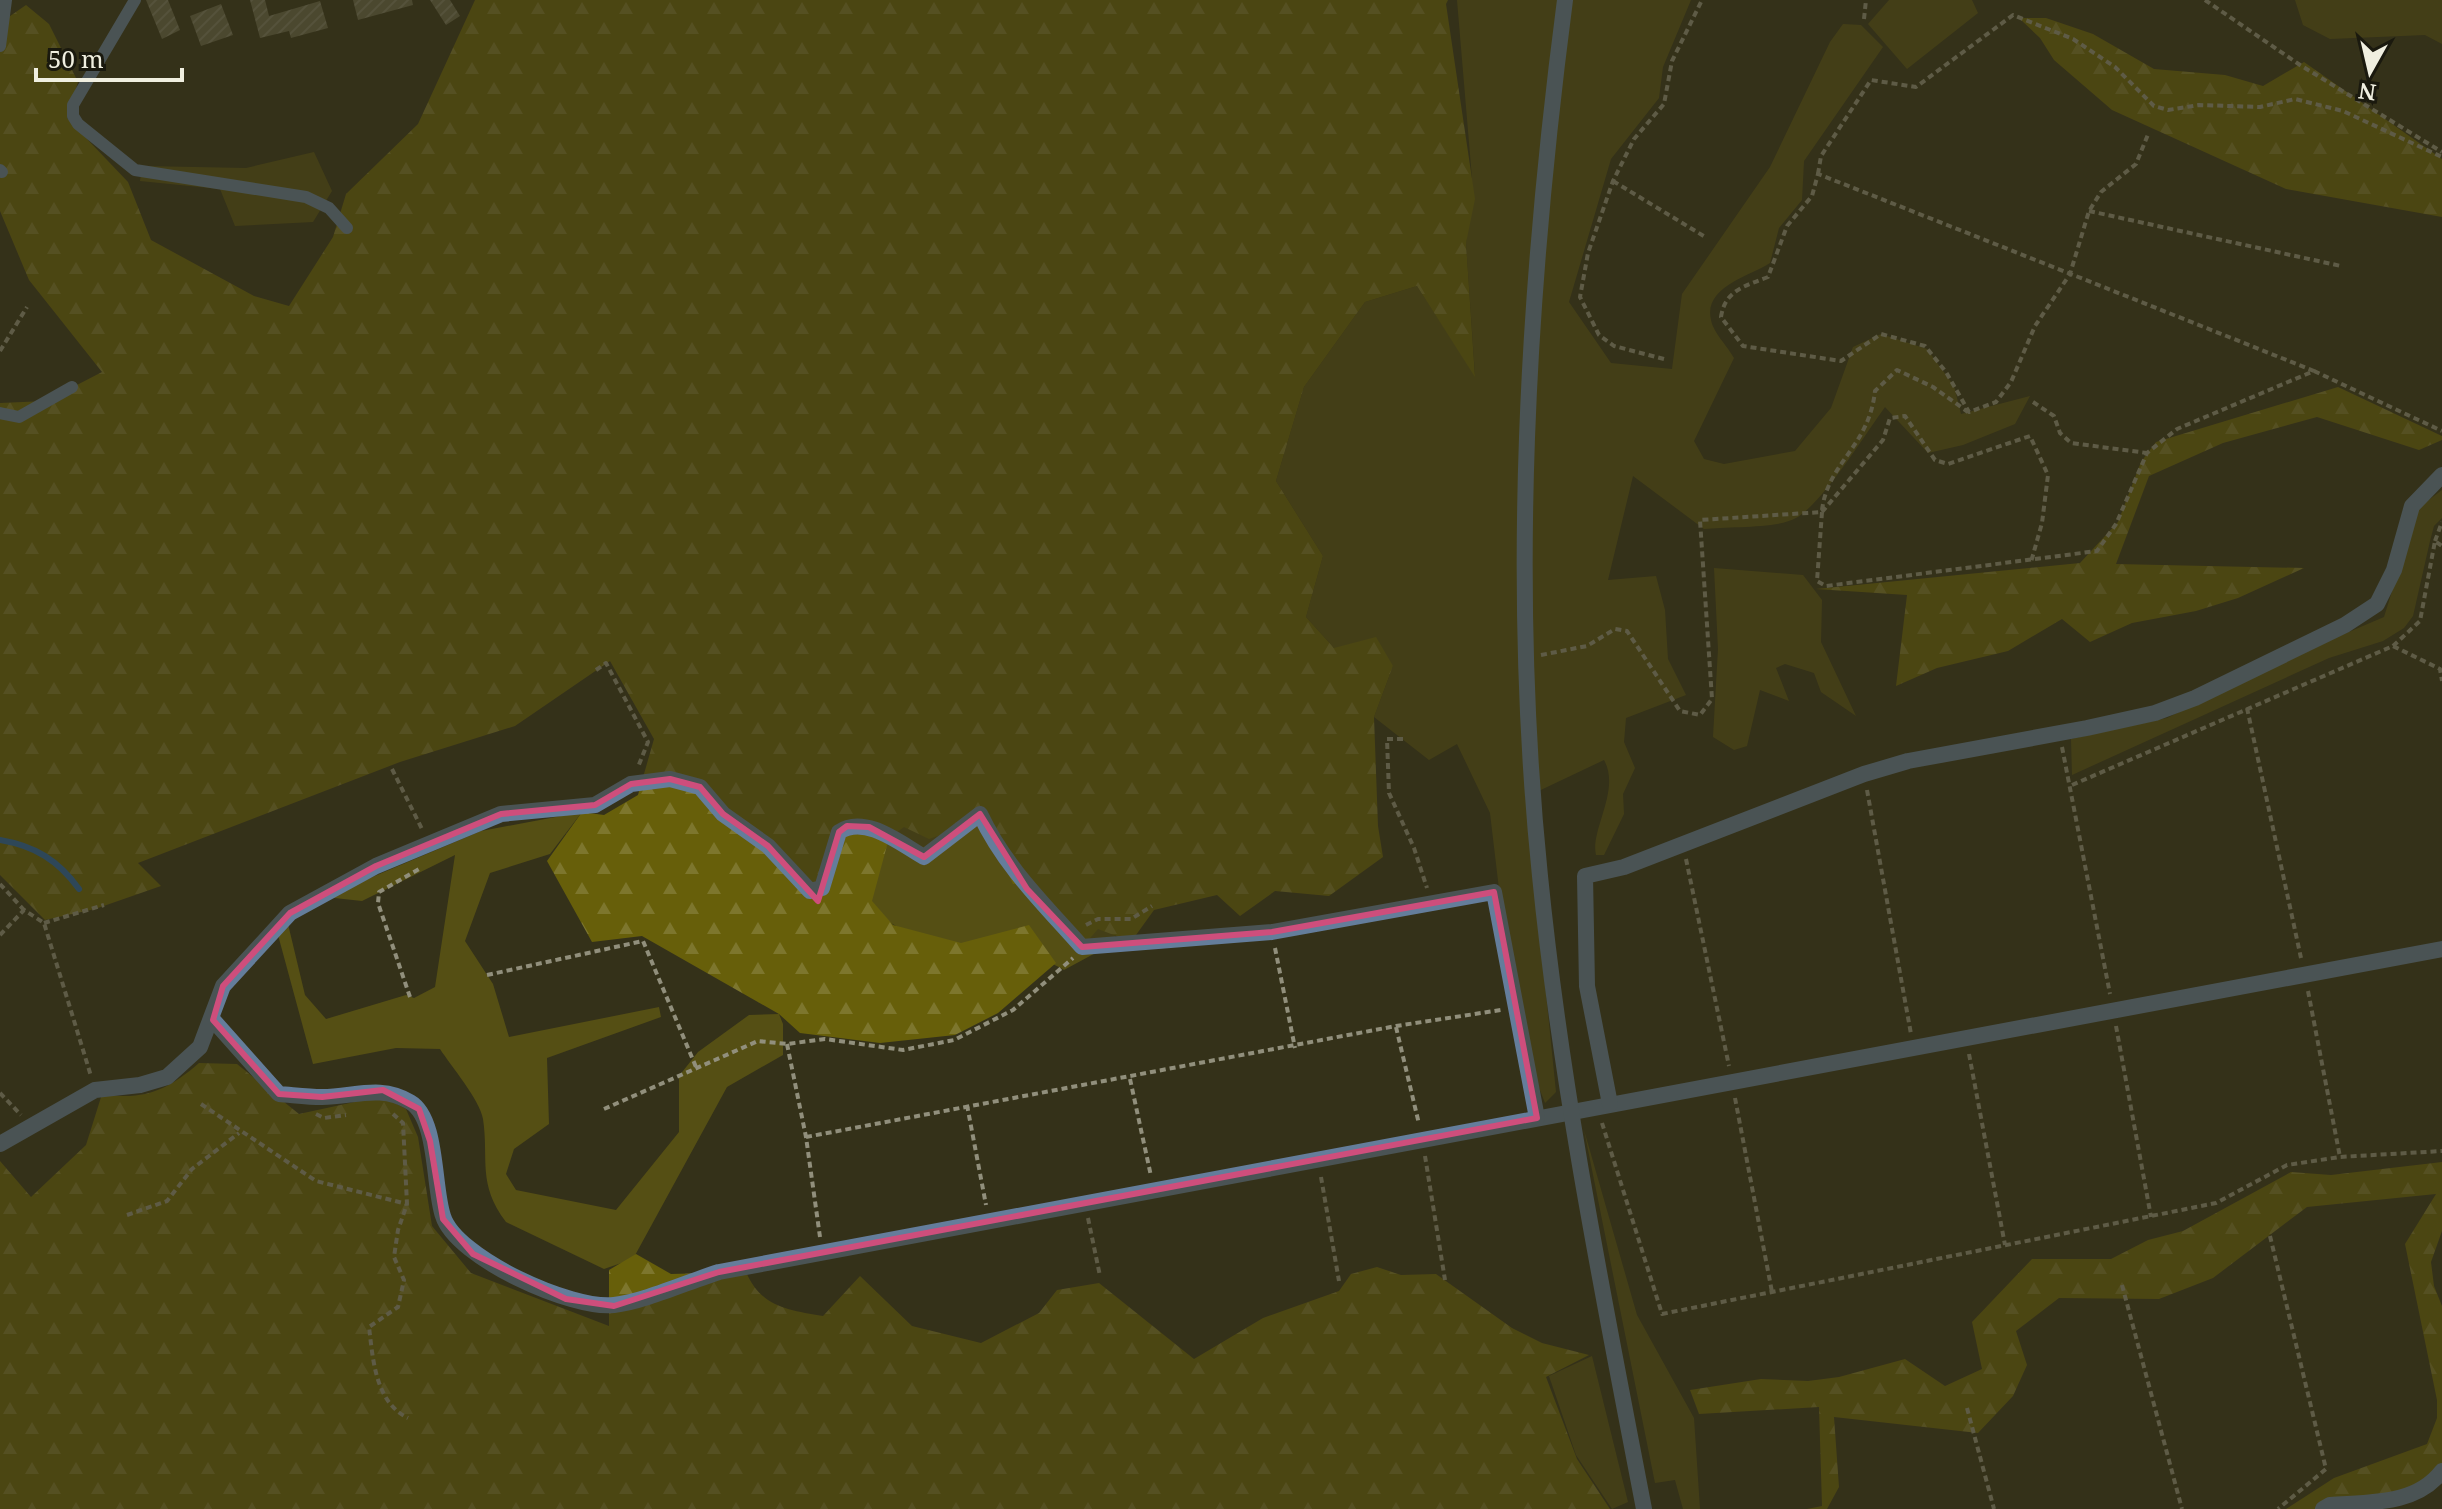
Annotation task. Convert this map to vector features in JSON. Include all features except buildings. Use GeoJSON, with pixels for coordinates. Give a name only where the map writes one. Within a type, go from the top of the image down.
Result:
{"type":"FeatureCollection","features":[{"type":"Feature","properties":{"kind":"street"},"geometry":{"type":"LineString","coordinates":[[1565,0],[1531,321],[1524,532],[1526,657],[1540,878],[1573,1111],[1644,1509]]}},
{"type":"Feature","properties":{"kind":"street"},"geometry":{"type":"LineString","coordinates":[[1603,1105],[1587,986],[1585,876],[1624,867],[1864,774],[1908,761],[2155,713],[2195,698],[2345,625],[2377,604],[2394,570],[2412,506],[2442,475]]}},
{"type":"Feature","properties":{"kind":"street"},"geometry":{"type":"LineString","coordinates":[[0,1144],[30,1124],[95,1090],[140,1085],[167,1077],[200,1047],[213,1020],[223,986],[290,913],[376,866],[501,814],[595,805],[631,784],[670,779],[700,787],[723,814],[768,846],[810,891],[822,888],[839,832],[847,826],[869,827],[924,857],[980,814],[996,845],[1027,889],[1082,947],[1272,932],[1494,892],[1537,1118]]}},
{"type":"Feature","properties":{"kind":"street"},"geometry":{"type":"LineString","coordinates":[[213,1020],[279,1094],[322,1097],[383,1090],[419,1109],[430,1141],[443,1219],[473,1254],[566,1299],[614,1306],[719,1272],[989,1219],[2442,949]]}},
{"type":"Feature","properties":{"kind":"street"},"geometry":{"type":"LineString","coordinates":[[2323,1509],[2330,1505],[2411,1496],[2442,1471]]}},
{"type":"Feature","properties":{"kind":"lane"},"geometry":{"type":"LineString","coordinates":[[0,46],[6,0]]}},
{"type":"Feature","properties":{"kind":"lane"},"geometry":{"type":"LineString","coordinates":[[135,0],[73,105],[73,116],[78,124],[135,170],[306,197],[329,208],[347,228]]}},
{"type":"Feature","properties":{"kind":"lane"},"geometry":{"type":"LineString","coordinates":[[0,413],[19,417],[72,387]]}},
{"type":"Feature","properties":{"kind":"path"},"geometry":{"type":"LineString","coordinates":[[1664,359],[1614,346],[1599,335],[1580,297],[1588,253],[1613,181],[1634,139],[1664,104],[1672,61],[1702,0]]}},
{"type":"Feature","properties":{"kind":"path"},"geometry":{"type":"LineString","coordinates":[[1864,19],[1866,0]]}},
{"type":"Feature","properties":{"kind":"path"},"geometry":{"type":"LineString","coordinates":[[2205,0],[2300,65],[2442,155]]}},
{"type":"Feature","properties":{"kind":"path"},"geometry":{"type":"LineString","coordinates":[[1969,412],[1946,372],[1925,346],[1881,334],[1841,361],[1743,346],[1721,317],[1723,301],[1737,289],[1768,277],[1787,226],[1812,196],[1821,156],[1871,80],[1916,87],[2013,15],[2073,39],[2115,67],[2154,106],[2168,110],[2199,105],[2260,107],[2295,99],[2343,111],[2442,155]]}},
{"type":"Feature","properties":{"kind":"path"},"geometry":{"type":"LineString","coordinates":[[1969,412],[1996,402],[2011,382],[2035,326],[2070,274],[2089,211],[2101,192],[2136,164],[2149,132]]}},
{"type":"Feature","properties":{"kind":"path"},"geometry":{"type":"LineString","coordinates":[[1818,174],[2314,371],[2442,431]]}},
{"type":"Feature","properties":{"kind":"path"},"geometry":{"type":"LineString","coordinates":[[1613,181],[1707,238]]}},
{"type":"Feature","properties":{"kind":"path"},"geometry":{"type":"LineString","coordinates":[[2089,211],[2341,266]]}},
{"type":"Feature","properties":{"kind":"path"},"geometry":{"type":"LineString","coordinates":[[0,351],[27,307]]}},
{"type":"Feature","properties":{"kind":"path"},"geometry":{"type":"LineString","coordinates":[[1969,412],[1933,387],[1897,370],[1875,391],[1873,413],[1863,436],[1825,488],[1817,581],[1826,586],[2031,562],[2097,551],[2116,524],[2147,453],[2177,429],[2314,371]]}},
{"type":"Feature","properties":{"kind":"path"},"geometry":{"type":"LineString","coordinates":[[2033,402],[2054,416],[2060,433],[2071,443],[2147,453]]}},
{"type":"Feature","properties":{"kind":"path"},"geometry":{"type":"LineString","coordinates":[[1526,657],[1587,646],[1615,629],[1627,631],[1680,711],[1700,715],[1712,699],[1700,520],[1822,512],[1883,440],[1890,418],[1905,416],[1935,460],[1948,464],[2030,436],[2048,475],[2042,523],[2031,562]]}},
{"type":"Feature","properties":{"kind":"path"},"geometry":{"type":"LineString","coordinates":[[2071,785],[2393,646],[2420,621],[2435,541],[2442,522]]}},
{"type":"Feature","properties":{"kind":"path"},"geometry":{"type":"LineString","coordinates":[[2435,541],[2442,546]]}},
{"type":"Feature","properties":{"kind":"path"},"geometry":{"type":"LineString","coordinates":[[2393,646],[2441,670],[2442,681]]}},
{"type":"Feature","properties":{"kind":"path"},"geometry":{"type":"LineString","coordinates":[[596,670],[606,663],[648,742],[631,784]]}},
{"type":"Feature","properties":{"kind":"path"},"geometry":{"type":"LineString","coordinates":[[2247,708],[2340,1157]]}},
{"type":"Feature","properties":{"kind":"path"},"geometry":{"type":"LineString","coordinates":[[2058,733],[2071,785],[2151,1217]]}},
{"type":"Feature","properties":{"kind":"path"},"geometry":{"type":"LineString","coordinates":[[1403,739],[1387,739],[1389,793],[1414,848],[1431,902]]}},
{"type":"Feature","properties":{"kind":"path"},"geometry":{"type":"LineString","coordinates":[[392,769],[428,842]]}},
{"type":"Feature","properties":{"kind":"path"},"geometry":{"type":"LineString","coordinates":[[1864,774],[1914,1048]]}},
{"type":"Feature","properties":{"kind":"path"},"geometry":{"type":"LineString","coordinates":[[1683,843],[1772,1292]]}},
{"type":"Feature","properties":{"kind":"path"},"geometry":{"type":"LineString","coordinates":[[410,997],[378,903],[379,892],[428,864]]}},
{"type":"Feature","properties":{"kind":"path"},"geometry":{"type":"LineString","coordinates":[[0,884],[24,910],[44,923],[95,1090]]}},
{"type":"Feature","properties":{"kind":"path"},"geometry":{"type":"LineString","coordinates":[[44,923],[104,905]]}},
{"type":"Feature","properties":{"kind":"path"},"geometry":{"type":"LineString","coordinates":[[1069,932],[1098,919],[1131,919],[1152,906]]}},
{"type":"Feature","properties":{"kind":"path"},"geometry":{"type":"LineString","coordinates":[[0,935],[24,910]]}},
{"type":"Feature","properties":{"kind":"path"},"geometry":{"type":"LineString","coordinates":[[1272,932],[1295,1048]]}},
{"type":"Feature","properties":{"kind":"path"},"geometry":{"type":"LineString","coordinates":[[487,975],[643,941],[696,1067]]}},
{"type":"Feature","properties":{"kind":"path"},"geometry":{"type":"LineString","coordinates":[[604,1109],[758,1041],[787,1044],[825,1039],[903,1050],[954,1040],[1013,1010],[1057,975],[1082,947]]}},
{"type":"Feature","properties":{"kind":"path"},"geometry":{"type":"LineString","coordinates":[[806,1137],[967,1105],[1295,1048],[1396,1026],[1515,1008]]}},
{"type":"Feature","properties":{"kind":"path"},"geometry":{"type":"LineString","coordinates":[[1396,1026],[1422,1139],[1445,1280]]}},
{"type":"Feature","properties":{"kind":"path"},"geometry":{"type":"LineString","coordinates":[[1966,1039],[2005,1245]]}},
{"type":"Feature","properties":{"kind":"path"},"geometry":{"type":"LineString","coordinates":[[787,1044],[806,1137],[822,1252]]}},
{"type":"Feature","properties":{"kind":"path"},"geometry":{"type":"LineString","coordinates":[[1130,1078],[1154,1190]]}},
{"type":"Feature","properties":{"kind":"path"},"geometry":{"type":"LineString","coordinates":[[0,1093],[30,1124]]}},
{"type":"Feature","properties":{"kind":"path"},"geometry":{"type":"LineString","coordinates":[[201,1104],[239,1133],[316,1181],[407,1204]]}},
{"type":"Feature","properties":{"kind":"path"},"geometry":{"type":"LineString","coordinates":[[967,1105],[989,1219]]}},
{"type":"Feature","properties":{"kind":"path"},"geometry":{"type":"LineString","coordinates":[[1603,1105],[1662,1314],[2216,1203],[2287,1165],[2340,1157],[2442,1151]]}},
{"type":"Feature","properties":{"kind":"path"},"geometry":{"type":"LineString","coordinates":[[387,1109],[403,1123],[407,1204],[398,1230],[394,1257],[404,1280],[398,1307],[369,1327],[375,1376],[394,1411],[408,1418]]}},
{"type":"Feature","properties":{"kind":"path"},"geometry":{"type":"LineString","coordinates":[[312,1112],[324,1118],[355,1113]]}},
{"type":"Feature","properties":{"kind":"path"},"geometry":{"type":"LineString","coordinates":[[127,1215],[167,1201],[192,1169],[239,1133]]}},
{"type":"Feature","properties":{"kind":"path"},"geometry":{"type":"LineString","coordinates":[[1318,1159],[1339,1281]]}},
{"type":"Feature","properties":{"kind":"path"},"geometry":{"type":"LineString","coordinates":[[1085,1203],[1100,1276]]}},
{"type":"Feature","properties":{"kind":"path"},"geometry":{"type":"LineString","coordinates":[[2270,1236],[2326,1469],[2278,1509]]}},
{"type":"Feature","properties":{"kind":"path"},"geometry":{"type":"LineString","coordinates":[[2122,1285],[2182,1509]]}},
{"type":"Feature","properties":{"kind":"path"},"geometry":{"type":"LineString","coordinates":[[1967,1408],[1994,1509]]}},
{"type":"Feature","properties":{"kind":"highlighted area"},"geometry":{"type":"Polygon","coordinates":[[[670,779],[700,787],[723,814],[768,846],[818,901],[839,832],[847,826],[869,827],[924,857],[980,814],[1027,889],[1082,947],[1272,932],[1494,892],[1537,1118],[719,1272],[614,1306],[566,1299],[473,1254],[443,1219],[430,1141],[419,1109],[410,1101],[383,1090],[322,1097],[279,1094],[213,1020],[223,986],[290,913],[376,866],[501,814],[595,805],[631,784],[670,779]]]}},
{"type":"Feature","properties":{"kind":"shaded area"},"geometry":{"type":"Polygon","coordinates":[[[1457,0],[1691,0],[1663,67],[1659,98],[1611,159],[1569,302],[1611,363],[1672,369],[1682,294],[1770,167],[1830,42],[1843,24],[1861,25],[1883,47],[1804,161],[1802,200],[1779,228],[1770,263],[1730,284],[1714,299],[1710,309],[1712,325],[1734,358],[1694,441],[1704,459],[1724,464],[1795,451],[1831,408],[1853,347],[1881,334],[1927,349],[1954,386],[1961,414],[2030,396],[2015,424],[1963,445],[1928,453],[1885,407],[1818,498],[1807,510],[1788,522],[1704,529],[1633,476],[1608,580],[1656,576],[1665,610],[1668,659],[1686,695],[1626,718],[1624,742],[1635,768],[1623,794],[1624,814],[1604,855],[1596,855],[1595,845],[1609,784],[1604,760],[1526,797],[1556,1092],[1545,1103],[1531,1067],[1499,889],[1490,813],[1457,744],[1429,760],[1374,717],[1393,666],[1334,648],[1306,617],[1323,556],[1276,481],[1304,387],[1365,302],[1417,286],[1475,375],[1466,243],[1472,178],[1457,0]]]}},
{"type":"Feature","properties":{"kind":"shaded area"},"geometry":{"type":"Polygon","coordinates":[[[1889,0],[1972,0],[1978,13],[1907,69],[1868,24],[1889,0]]]}},
{"type":"Feature","properties":{"kind":"shaded area"},"geometry":{"type":"Polygon","coordinates":[[[2295,0],[2442,0],[2442,44],[2425,35],[2330,39],[2303,25],[2295,0]]]}},
{"type":"Feature","properties":{"kind":"shaded area"},"geometry":{"type":"Polygon","coordinates":[[[314,152],[332,191],[313,222],[235,226],[220,189],[140,181],[142,166],[246,168],[314,152]]]}},
{"type":"Feature","properties":{"kind":"shaded area"},"geometry":{"type":"Polygon","coordinates":[[[2442,490],[2442,518],[2434,526],[2413,616],[2404,628],[2383,641],[2329,658],[2072,775],[2071,739],[2167,718],[2302,652],[2384,617],[2418,508],[2442,490]]]}},
{"type":"Feature","properties":{"kind":"shaded area"},"geometry":{"type":"Polygon","coordinates":[[[1714,568],[1803,575],[1822,600],[1821,642],[1856,716],[1821,692],[1814,673],[1785,664],[1776,668],[1789,701],[1760,690],[1747,746],[1734,750],[1713,737],[1718,649],[1714,568]]]}},
{"type":"Feature","properties":{"kind":"shaded area"},"geometry":{"type":"Polygon","coordinates":[[[990,805],[1108,925],[1115,936],[1114,943],[1064,970],[1024,954],[916,934],[892,924],[868,901],[880,839],[895,827],[990,805]]]}},
{"type":"Feature","properties":{"kind":"shaded area"},"geometry":{"type":"Polygon","coordinates":[[[582,812],[550,854],[490,873],[465,941],[493,984],[509,1037],[659,1007],[661,1017],[547,1058],[549,1124],[514,1149],[506,1174],[516,1190],[616,1210],[679,1132],[679,1076],[698,1052],[749,1015],[779,1014],[783,1024],[783,1055],[727,1087],[633,1259],[604,1269],[506,1222],[491,1196],[488,1183],[481,1111],[440,1049],[396,1048],[313,1064],[278,935],[288,924],[305,995],[326,1019],[406,995],[414,998],[435,987],[455,855],[362,901],[325,897],[481,831],[582,812]]]}},
{"type":"Feature","properties":{"kind":"shaded area"},"geometry":{"type":"Polygon","coordinates":[[[1584,1130],[1637,1315],[1694,1418],[1700,1509],[1683,1509],[1675,1480],[1655,1483],[1584,1130]]]}},
{"type":"Feature","properties":{"kind":"shaded area"},"geometry":{"type":"Polygon","coordinates":[[[1592,1356],[1628,1502],[1612,1509],[1576,1455],[1549,1376],[1592,1356]]]}},
{"type":"Feature","properties":{"kind":"green space"},"geometry":{"type":"Polygon","coordinates":[[[475,0],[1448,0],[1446,4],[1475,199],[1466,243],[1475,377],[1417,286],[1365,302],[1304,387],[1276,481],[1323,556],[1306,617],[1334,648],[1376,637],[1393,666],[1374,717],[1378,826],[1383,857],[1329,896],[1275,891],[1240,916],[1217,895],[1154,910],[1136,935],[1119,937],[1098,929],[1084,945],[1031,884],[1013,884],[983,820],[929,839],[904,827],[889,838],[872,901],[893,925],[961,943],[1029,925],[1056,963],[998,1013],[955,1035],[880,1043],[800,1033],[779,1014],[642,936],[592,942],[547,861],[582,812],[604,815],[638,795],[654,739],[610,661],[515,726],[400,762],[138,863],[161,886],[95,909],[45,920],[0,875],[0,403],[46,401],[102,372],[29,280],[0,211],[0,23],[26,5],[49,24],[78,82],[67,118],[128,182],[151,240],[254,296],[289,306],[333,237],[346,194],[418,124],[475,0]]]}},
{"type":"Feature","properties":{"kind":"green space"},"geometry":{"type":"Polygon","coordinates":[[[2019,18],[2046,18],[2093,34],[2154,69],[2225,75],[2263,86],[2304,62],[2442,159],[2442,217],[2286,189],[2112,110],[2054,60],[2040,38],[2019,18]]]}},
{"type":"Feature","properties":{"kind":"green space"},"geometry":{"type":"Polygon","coordinates":[[[2338,387],[2442,436],[2442,440],[2419,450],[2317,417],[2223,443],[2149,476],[2116,564],[2304,568],[2238,598],[2196,611],[2132,623],[2090,642],[2062,619],[2008,651],[1937,668],[1896,686],[1907,595],[1816,589],[2080,563],[2118,522],[2141,462],[2156,442],[2338,387]]]}},
{"type":"Feature","properties":{"kind":"green space"},"geometry":{"type":"Polygon","coordinates":[[[199,1063],[237,1064],[299,1114],[382,1096],[406,1109],[418,1137],[432,1226],[471,1273],[609,1326],[609,1270],[636,1254],[671,1274],[746,1272],[759,1293],[768,1300],[787,1309],[823,1316],[860,1276],[912,1326],[981,1343],[1039,1313],[1057,1290],[1099,1283],[1194,1359],[1263,1318],[1339,1291],[1351,1274],[1377,1267],[1401,1275],[1436,1274],[1512,1328],[1542,1343],[1589,1355],[1546,1377],[1577,1459],[1610,1509],[0,1509],[0,1161],[31,1197],[86,1145],[102,1094],[131,1096],[155,1091],[177,1080],[199,1063]]]}},
{"type":"Feature","properties":{"kind":"green space"},"geometry":{"type":"Polygon","coordinates":[[[2442,1162],[2442,1231],[2431,1262],[2434,1286],[2442,1306],[2442,1470],[2411,1496],[2321,1509],[2286,1509],[2334,1478],[2427,1444],[2437,1418],[2437,1400],[2405,1244],[2436,1194],[2307,1207],[2213,1278],[2159,1299],[2059,1298],[2016,1331],[2027,1365],[2013,1396],[1978,1433],[1834,1417],[1839,1487],[1827,1509],[1807,1509],[1822,1506],[1819,1407],[1699,1414],[1690,1390],[1761,1379],[1808,1381],[1839,1377],[1905,1359],[1945,1386],[1982,1369],[1972,1322],[2032,1259],[2111,1259],[2148,1240],[2183,1231],[2291,1172],[2331,1175],[2442,1162]]]}},
{"type":"Feature","properties":{"kind":"waterway"},"geometry":{"type":"LineString","coordinates":[[0,840],[45,856],[63,870],[79,889]]}}]}
